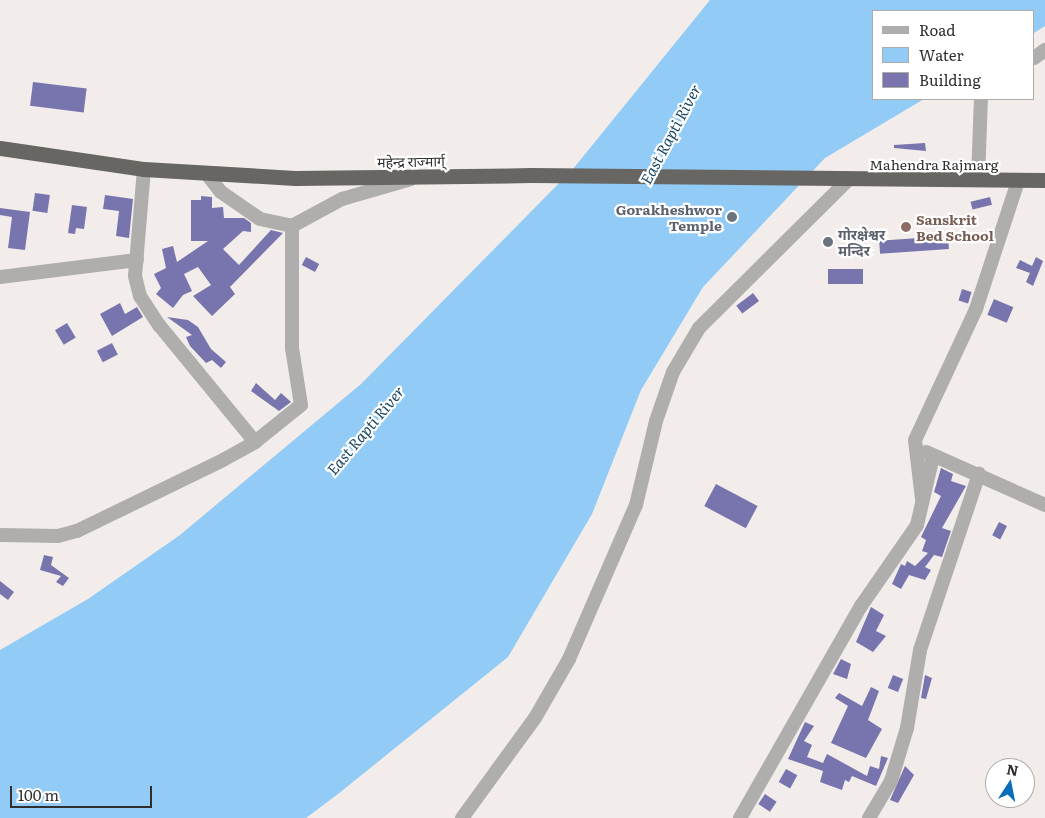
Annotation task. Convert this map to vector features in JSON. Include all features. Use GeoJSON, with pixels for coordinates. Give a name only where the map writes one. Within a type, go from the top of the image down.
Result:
{"type":"FeatureCollection","features":[{"type":"Feature","properties":{"kind":"highway","name":"महेन्द्र राज्मार्ग्"},"geometry":{"type":"LineString","coordinates":[[0,148],[144,169],[295,178],[531,175],[824,180]]}},
{"type":"Feature","properties":{"kind":"highway","name":"Mahendra Rajmarg"},"geometry":{"type":"LineString","coordinates":[[824,180],[1045,180]]}},
{"type":"Feature","properties":{"kind":"street"},"geometry":{"type":"LineString","coordinates":[[978,179],[981,100]]}},
{"type":"Feature","properties":{"kind":"street"},"geometry":{"type":"LineString","coordinates":[[144,169],[135,276],[140,296],[159,325],[255,442]]}},
{"type":"Feature","properties":{"kind":"street"},"geometry":{"type":"LineString","coordinates":[[206,173],[221,192],[260,219],[292,226],[342,199],[417,177]]}},
{"type":"Feature","properties":{"kind":"street"},"geometry":{"type":"LineString","coordinates":[[462,818],[535,718],[569,659],[636,505],[656,421],[673,372],[698,328],[848,180]]}},
{"type":"Feature","properties":{"kind":"street"},"geometry":{"type":"LineString","coordinates":[[923,500],[914,446],[920,424],[976,309],[1018,181]]}},
{"type":"Feature","properties":{"kind":"street"},"geometry":{"type":"LineString","coordinates":[[0,535],[58,536],[77,531],[255,442],[301,405],[292,348],[292,226]]}},
{"type":"Feature","properties":{"kind":"street"},"geometry":{"type":"LineString","coordinates":[[0,277],[137,260]]}},
{"type":"Feature","properties":{"kind":"street"},"geometry":{"type":"LineString","coordinates":[[914,446],[933,456],[980,474],[1045,505]]}},
{"type":"Feature","properties":{"kind":"street"},"geometry":{"type":"LineString","coordinates":[[740,818],[861,606],[917,525],[933,456]]}},
{"type":"Feature","properties":{"kind":"street"},"geometry":{"type":"LineString","coordinates":[[869,818],[891,781],[907,728],[920,650],[980,474]]}},
{"type":"Feature","properties":{"kind":"water","name":"East Rapti River"},"geometry":{"type":"Polygon","coordinates":[[[710,0],[1045,0],[1045,26],[1035,32],[1035,10],[872,10],[872,100],[922,100],[825,158],[703,287],[641,390],[592,514],[508,657],[338,794],[306,818],[0,818],[0,650],[88,599],[180,535],[361,384],[573,169],[710,0]]]}},
{"type":"Feature","properties":{"kind":"building"},"geometry":{"type":"Polygon","coordinates":[[[33,82],[87,89],[84,112],[30,106],[33,82]]]}},
{"type":"Feature","properties":{"kind":"building"},"geometry":{"type":"Polygon","coordinates":[[[925,143],[926,151],[894,148],[894,145],[925,143]]]}},
{"type":"Feature","properties":{"kind":"building"},"geometry":{"type":"Polygon","coordinates":[[[35,193],[50,195],[47,213],[32,211],[35,193]]]}},
{"type":"Feature","properties":{"kind":"building"},"geometry":{"type":"Polygon","coordinates":[[[105,195],[133,199],[129,238],[116,236],[119,211],[103,209],[105,195]]]}},
{"type":"Feature","properties":{"kind":"building"},"geometry":{"type":"Polygon","coordinates":[[[201,196],[212,197],[212,208],[223,207],[224,218],[244,218],[251,223],[251,232],[243,231],[223,249],[239,265],[271,230],[283,233],[230,287],[235,294],[212,316],[193,296],[211,285],[198,267],[184,274],[192,291],[183,295],[173,308],[156,294],[161,288],[154,274],[166,268],[162,249],[173,246],[177,262],[208,241],[191,241],[191,200],[201,200],[201,196]]]}},
{"type":"Feature","properties":{"kind":"building"},"geometry":{"type":"Polygon","coordinates":[[[990,197],[992,205],[973,210],[971,202],[990,197]]]}},
{"type":"Feature","properties":{"kind":"building"},"geometry":{"type":"Polygon","coordinates":[[[72,205],[87,207],[84,229],[76,228],[75,234],[68,233],[72,205]]]}},
{"type":"Feature","properties":{"kind":"building"},"geometry":{"type":"Polygon","coordinates":[[[0,208],[30,212],[25,250],[8,248],[12,217],[0,215],[0,208]]]}},
{"type":"Feature","properties":{"kind":"building"},"geometry":{"type":"Polygon","coordinates":[[[948,236],[949,249],[880,254],[879,241],[948,236]]]}},
{"type":"Feature","properties":{"kind":"building"},"geometry":{"type":"Polygon","coordinates":[[[306,257],[319,264],[315,272],[302,265],[306,257]]]}},
{"type":"Feature","properties":{"kind":"building"},"geometry":{"type":"Polygon","coordinates":[[[1036,257],[1043,261],[1033,286],[1026,282],[1030,273],[1016,268],[1020,260],[1032,266],[1036,257]]]}},
{"type":"Feature","properties":{"kind":"building"},"geometry":{"type":"Polygon","coordinates":[[[828,269],[863,269],[863,284],[828,284],[828,269]]]}},
{"type":"Feature","properties":{"kind":"building"},"geometry":{"type":"Polygon","coordinates":[[[962,289],[972,292],[968,303],[958,300],[962,289]]]}},
{"type":"Feature","properties":{"kind":"building"},"geometry":{"type":"Polygon","coordinates":[[[753,293],[759,301],[742,314],[736,306],[753,293]]]}},
{"type":"Feature","properties":{"kind":"building"},"geometry":{"type":"Polygon","coordinates":[[[994,299],[1013,307],[1007,323],[987,315],[994,299]]]}},
{"type":"Feature","properties":{"kind":"building"},"geometry":{"type":"Polygon","coordinates":[[[120,303],[125,314],[137,307],[143,317],[112,336],[100,314],[120,303]]]}},
{"type":"Feature","properties":{"kind":"building"},"geometry":{"type":"Polygon","coordinates":[[[167,317],[188,320],[198,327],[211,349],[226,362],[221,368],[212,360],[206,363],[190,346],[186,337],[192,335],[167,317]]]}},
{"type":"Feature","properties":{"kind":"building"},"geometry":{"type":"Polygon","coordinates":[[[67,323],[76,338],[64,345],[55,330],[67,323]]]}},
{"type":"Feature","properties":{"kind":"building"},"geometry":{"type":"Polygon","coordinates":[[[112,343],[118,355],[103,362],[97,351],[112,343]]]}},
{"type":"Feature","properties":{"kind":"building"},"geometry":{"type":"Polygon","coordinates":[[[256,383],[275,400],[281,393],[291,402],[279,411],[251,391],[256,383]]]}},
{"type":"Feature","properties":{"kind":"building"},"geometry":{"type":"Polygon","coordinates":[[[941,468],[953,474],[951,481],[966,486],[942,528],[951,531],[942,557],[934,555],[925,567],[931,570],[925,580],[909,575],[901,589],[892,584],[901,564],[905,566],[907,561],[915,566],[928,553],[922,551],[926,540],[921,537],[941,496],[934,492],[941,468]]]}},
{"type":"Feature","properties":{"kind":"building"},"geometry":{"type":"Polygon","coordinates":[[[716,484],[757,506],[746,528],[704,506],[716,484]]]}},
{"type":"Feature","properties":{"kind":"building"},"geometry":{"type":"Polygon","coordinates":[[[999,522],[1007,526],[1000,539],[992,535],[999,522]]]}},
{"type":"Feature","properties":{"kind":"building"},"geometry":{"type":"Polygon","coordinates":[[[44,555],[53,557],[51,565],[69,578],[63,586],[56,582],[61,576],[40,570],[44,555]]]}},
{"type":"Feature","properties":{"kind":"building"},"geometry":{"type":"Polygon","coordinates":[[[0,581],[14,592],[8,600],[0,594],[0,581]]]}},
{"type":"Feature","properties":{"kind":"building"},"geometry":{"type":"Polygon","coordinates":[[[871,607],[884,615],[876,631],[886,636],[873,652],[856,642],[871,607]]]}},
{"type":"Feature","properties":{"kind":"building"},"geometry":{"type":"Polygon","coordinates":[[[841,659],[851,664],[847,679],[833,674],[841,659]]]}},
{"type":"Feature","properties":{"kind":"building"},"geometry":{"type":"Polygon","coordinates":[[[893,675],[903,679],[898,692],[888,688],[893,675]]]}},
{"type":"Feature","properties":{"kind":"building"},"geometry":{"type":"Polygon","coordinates":[[[925,675],[932,678],[926,699],[921,698],[925,675]]]}},
{"type":"Feature","properties":{"kind":"building"},"geometry":{"type":"Polygon","coordinates":[[[871,687],[879,691],[868,720],[882,729],[866,758],[831,743],[848,706],[835,698],[839,693],[862,706],[871,687]]]}},
{"type":"Feature","properties":{"kind":"building"},"geometry":{"type":"Polygon","coordinates":[[[805,722],[814,726],[804,741],[812,745],[807,757],[823,763],[827,754],[867,776],[870,766],[879,769],[881,756],[888,758],[876,786],[852,776],[849,782],[845,780],[842,790],[820,782],[823,771],[788,759],[805,722]]]}},
{"type":"Feature","properties":{"kind":"building"},"geometry":{"type":"Polygon","coordinates":[[[905,766],[914,775],[898,803],[890,800],[905,766]]]}},
{"type":"Feature","properties":{"kind":"building"},"geometry":{"type":"Polygon","coordinates":[[[786,769],[797,775],[790,788],[779,782],[786,769]]]}},
{"type":"Feature","properties":{"kind":"building"},"geometry":{"type":"Polygon","coordinates":[[[765,794],[777,802],[770,812],[758,804],[765,794]]]}},
{"type":"Feature","properties":{"kind":"place","name":"Gorakheshwor Temple"},"geometry":{"type":"Point","coordinates":[732,217]}},
{"type":"Feature","properties":{"kind":"place","name":"Sanskrit Bed School"},"geometry":{"type":"Point","coordinates":[906,227]}},
{"type":"Feature","properties":{"kind":"place","name":"गोरक्षेश्वर मन्दिर"},"geometry":{"type":"Point","coordinates":[828,242]}}]}
